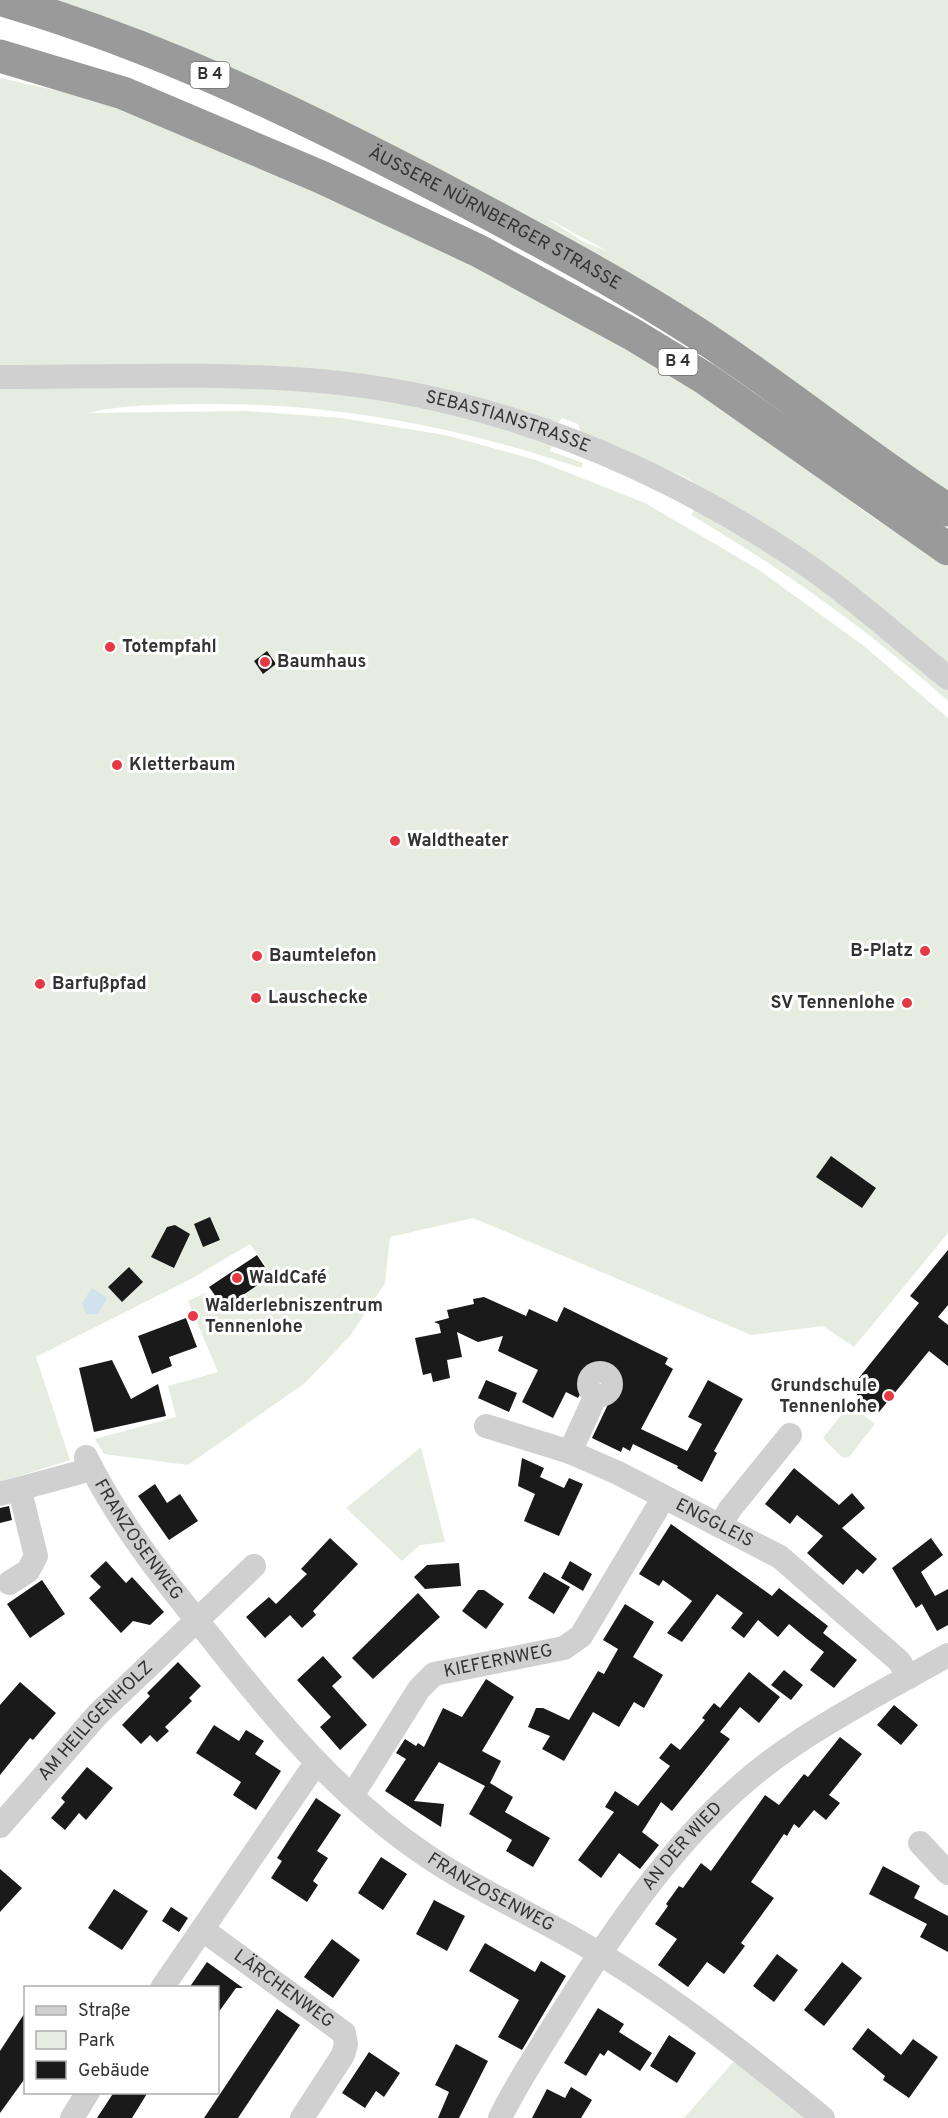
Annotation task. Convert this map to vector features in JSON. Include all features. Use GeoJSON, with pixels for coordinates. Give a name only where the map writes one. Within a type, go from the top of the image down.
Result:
{"type":"FeatureCollection","features":[{"type":"Feature","properties":{"kind":"highway","name":"ÄUSSERE NÜRNBERGER STRASSE"},"geometry":{"type":"LineString","coordinates":[[2,0],[78,24],[245,89],[307,118],[511,226],[698,333],[948,510]]}},
{"type":"Feature","properties":{"kind":"highway","name":"ÄUSSERE NÜRNBERGER STRASSE"},"geometry":{"type":"LineString","coordinates":[[0,56],[123,93],[216,131],[438,231],[546,286],[706,379],[948,549]]}},
{"type":"Feature","properties":{"kind":"street","name":"SEBASTIANSTRASSE"},"geometry":{"type":"LineString","coordinates":[[0,377],[218,376],[321,381],[414,395],[515,421],[567,438],[650,473],[734,518],[800,561],[948,678]]}},
{"type":"Feature","properties":{"kind":"street"},"geometry":{"type":"LineString","coordinates":[[570,1452],[596,1395]]}},
{"type":"Feature","properties":{"kind":"street","name":"ENGGLEIS"},"geometry":{"type":"LineString","coordinates":[[486,1426],[570,1452],[618,1473],[790,1564],[899,1661],[909,1677]]}},
{"type":"Feature","properties":{"kind":"street"},"geometry":{"type":"LineString","coordinates":[[720,1526],[730,1509],[790,1435]]}},
{"type":"Feature","properties":{"kind":"street","name":"FRANZOSENWEG"},"geometry":{"type":"LineString","coordinates":[[10,1492],[89,1463],[115,1513],[196,1620],[275,1718],[316,1763],[352,1796],[423,1853],[599,1953],[747,2055],[823,2118]]}},
{"type":"Feature","properties":{"kind":"street"},"geometry":{"type":"LineString","coordinates":[[9,1583],[28,1571],[36,1556],[10,1492]]}},
{"type":"Feature","properties":{"kind":"street","name":"KIEFERNWEG"},"geometry":{"type":"LineString","coordinates":[[352,1796],[419,1689],[434,1674],[564,1648],[581,1636],[664,1497]]}},
{"type":"Feature","properties":{"kind":"street","name":"FRANZOSENWEG"},"geometry":{"type":"LineString","coordinates":[[196,1620],[254,1566]]}},
{"type":"Feature","properties":{"kind":"street","name":"AM HEILIGENHOLZ"},"geometry":{"type":"LineString","coordinates":[[0,1826],[91,1720],[196,1620]]}},
{"type":"Feature","properties":{"kind":"street","name":"AN DER WIED"},"geometry":{"type":"LineString","coordinates":[[500,2118],[528,2067],[599,1953],[685,1841],[735,1793],[794,1744],[948,1655]]}},
{"type":"Feature","properties":{"kind":"street"},"geometry":{"type":"LineString","coordinates":[[163,1986],[316,1763]]}},
{"type":"Feature","properties":{"kind":"street"},"geometry":{"type":"LineString","coordinates":[[920,1843],[948,1873]]}},
{"type":"Feature","properties":{"kind":"street","name":"LÄRCHENWEG"},"geometry":{"type":"LineString","coordinates":[[203,1930],[344,2033],[346,2044],[343,2055],[302,2118]]}},
{"type":"Feature","properties":{"kind":"street"},"geometry":{"type":"LineString","coordinates":[[72,2118],[87,2094]]}},
{"type":"Feature","properties":{"kind":"green space"},"geometry":{"type":"Polygon","coordinates":[[[39,0],[948,0],[948,497],[769,369],[39,0]],[[543,216],[582,241],[609,252],[543,216]]]}},
{"type":"Feature","properties":{"kind":"green space"},"geometry":{"type":"Polygon","coordinates":[[[0,78],[100,100],[359,208],[628,345],[809,468],[862,510],[948,567],[948,665],[734,506],[683,476],[581,433],[578,424],[562,418],[557,424],[335,371],[273,366],[0,367],[0,78]]]}},
{"type":"Feature","properties":{"kind":"green space"},"geometry":{"type":"Polygon","coordinates":[[[0,387],[242,387],[338,394],[449,414],[552,445],[550,451],[583,463],[581,468],[487,440],[345,412],[248,404],[198,404],[129,406],[89,413],[246,411],[341,418],[445,435],[536,460],[645,503],[756,568],[864,646],[948,718],[948,1233],[854,1347],[823,1326],[751,1335],[473,1218],[390,1237],[385,1283],[350,1336],[305,1383],[188,1465],[104,1454],[95,1439],[176,1417],[168,1386],[218,1372],[188,1301],[205,1293],[220,1312],[273,1275],[250,1244],[189,1280],[36,1357],[70,1460],[0,1482],[0,387]]]}},
{"type":"Feature","properties":{"kind":"green space"},"geometry":{"type":"Polygon","coordinates":[[[695,508],[810,579],[948,688],[948,701],[856,625],[759,557],[691,515],[695,508]]]}},
{"type":"Feature","properties":{"kind":"green space"},"geometry":{"type":"Polygon","coordinates":[[[850,1404],[875,1424],[849,1457],[843,1458],[823,1438],[850,1404]]]}},
{"type":"Feature","properties":{"kind":"green space"},"geometry":{"type":"Polygon","coordinates":[[[421,1447],[445,1542],[420,1545],[402,1561],[346,1508],[421,1447]]]}},
{"type":"Feature","properties":{"kind":"green space"},"geometry":{"type":"Polygon","coordinates":[[[735,2060],[805,2118],[684,2118],[735,2060]]]}},
{"type":"Feature","properties":{"kind":"water"},"geometry":{"type":"Polygon","coordinates":[[[92,1288],[107,1298],[98,1314],[86,1314],[82,1303],[92,1288]]]}},
{"type":"Feature","properties":{"kind":"building","name":"Baumhaus"},"geometry":{"type":"Polygon","coordinates":[[[267,651],[276,664],[263,674],[254,661],[267,651]]]}},
{"type":"Feature","properties":{"kind":"building"},"geometry":{"type":"Polygon","coordinates":[[[831,1156],[876,1188],[862,1208],[816,1177],[831,1156]]]}},
{"type":"Feature","properties":{"kind":"building"},"geometry":{"type":"Polygon","coordinates":[[[210,1217],[220,1240],[203,1247],[194,1224],[210,1217]]]}},
{"type":"Feature","properties":{"kind":"building"},"geometry":{"type":"Polygon","coordinates":[[[175,1225],[190,1234],[174,1268],[151,1257],[167,1227],[175,1225]]]}},
{"type":"Feature","properties":{"kind":"building"},"geometry":{"type":"Polygon","coordinates":[[[948,1250],[948,1305],[938,1317],[948,1325],[948,1366],[929,1351],[879,1412],[850,1389],[919,1303],[910,1296],[948,1250]]]}},
{"type":"Feature","properties":{"kind":"building"},"geometry":{"type":"Polygon","coordinates":[[[257,1255],[271,1276],[224,1308],[209,1287],[257,1255]]]}},
{"type":"Feature","properties":{"kind":"building"},"geometry":{"type":"Polygon","coordinates":[[[129,1267],[143,1282],[122,1302],[108,1287],[129,1267]]]}},
{"type":"Feature","properties":{"kind":"building"},"geometry":{"type":"Polygon","coordinates":[[[484,1297],[526,1316],[529,1309],[557,1322],[564,1307],[668,1358],[665,1364],[673,1369],[641,1429],[687,1451],[702,1424],[688,1417],[708,1380],[743,1399],[714,1451],[717,1453],[702,1482],[677,1468],[678,1466],[633,1444],[630,1451],[623,1447],[621,1452],[592,1438],[620,1379],[594,1366],[578,1398],[566,1392],[553,1418],[522,1402],[538,1370],[498,1351],[503,1336],[478,1342],[457,1332],[462,1357],[447,1360],[450,1378],[433,1382],[431,1373],[423,1375],[415,1338],[441,1333],[439,1324],[434,1322],[449,1318],[447,1310],[474,1304],[473,1299],[484,1297]]]}},
{"type":"Feature","properties":{"kind":"building"},"geometry":{"type":"Polygon","coordinates":[[[186,1318],[197,1347],[169,1357],[172,1366],[152,1374],[138,1336],[186,1318]]]}},
{"type":"Feature","properties":{"kind":"building"},"geometry":{"type":"Polygon","coordinates":[[[112,1360],[131,1399],[158,1384],[166,1416],[94,1432],[79,1368],[112,1360]]]}},
{"type":"Feature","properties":{"kind":"building"},"geometry":{"type":"Polygon","coordinates":[[[486,1380],[517,1393],[509,1412],[478,1398],[486,1380]]]}},
{"type":"Feature","properties":{"kind":"building"},"geometry":{"type":"Polygon","coordinates":[[[522,1458],[544,1468],[540,1477],[564,1488],[569,1478],[583,1484],[559,1536],[524,1521],[535,1494],[518,1486],[522,1458]]]}},
{"type":"Feature","properties":{"kind":"building"},"geometry":{"type":"Polygon","coordinates":[[[794,1468],[839,1505],[852,1493],[865,1508],[842,1528],[877,1559],[863,1574],[857,1569],[843,1585],[807,1553],[823,1536],[797,1515],[790,1524],[765,1504],[794,1468]]]}},
{"type":"Feature","properties":{"kind":"building"},"geometry":{"type":"Polygon","coordinates":[[[155,1484],[167,1503],[180,1494],[198,1521],[169,1540],[138,1496],[155,1484]]]}},
{"type":"Feature","properties":{"kind":"building"},"geometry":{"type":"Polygon","coordinates":[[[9,1506],[12,1520],[0,1523],[0,1508],[9,1506]]]}},
{"type":"Feature","properties":{"kind":"building"},"geometry":{"type":"Polygon","coordinates":[[[671,1524],[772,1596],[779,1588],[828,1626],[823,1633],[857,1660],[834,1688],[810,1670],[824,1652],[789,1624],[778,1637],[758,1620],[744,1638],[731,1628],[743,1613],[717,1594],[682,1642],[667,1633],[692,1601],[663,1580],[659,1586],[639,1574],[671,1524]]]}},
{"type":"Feature","properties":{"kind":"building"},"geometry":{"type":"Polygon","coordinates":[[[330,1538],[358,1564],[313,1611],[316,1615],[302,1628],[290,1615],[265,1638],[246,1617],[269,1597],[276,1604],[307,1574],[301,1569],[330,1538]]]}},
{"type":"Feature","properties":{"kind":"building"},"geometry":{"type":"Polygon","coordinates":[[[931,1538],[943,1555],[921,1572],[935,1596],[948,1589],[948,1625],[937,1631],[922,1604],[916,1608],[892,1568],[931,1538]]]}},
{"type":"Feature","properties":{"kind":"building"},"geometry":{"type":"Polygon","coordinates":[[[106,1561],[126,1583],[132,1577],[164,1612],[150,1625],[133,1621],[121,1633],[89,1598],[101,1587],[90,1576],[106,1561]]]}},
{"type":"Feature","properties":{"kind":"building"},"geometry":{"type":"Polygon","coordinates":[[[570,1561],[592,1574],[583,1591],[561,1578],[570,1561]]]}},
{"type":"Feature","properties":{"kind":"building"},"geometry":{"type":"Polygon","coordinates":[[[459,1563],[461,1586],[425,1589],[414,1577],[427,1565],[459,1563]]]}},
{"type":"Feature","properties":{"kind":"building"},"geometry":{"type":"Polygon","coordinates":[[[544,1572],[570,1587],[554,1614],[528,1598],[544,1572]]]}},
{"type":"Feature","properties":{"kind":"building"},"geometry":{"type":"Polygon","coordinates":[[[42,1580],[65,1614],[30,1638],[7,1604],[42,1580]]]}},
{"type":"Feature","properties":{"kind":"building"},"geometry":{"type":"Polygon","coordinates":[[[478,1590],[484,1590],[504,1604],[486,1629],[462,1611],[478,1590]]]}},
{"type":"Feature","properties":{"kind":"building"},"geometry":{"type":"Polygon","coordinates":[[[418,1593],[440,1617],[373,1679],[352,1658],[418,1593]]]}},
{"type":"Feature","properties":{"kind":"building"},"geometry":{"type":"Polygon","coordinates":[[[625,1604],[654,1622],[633,1657],[663,1675],[644,1708],[634,1702],[619,1727],[593,1712],[564,1761],[542,1749],[550,1736],[528,1727],[536,1708],[543,1708],[569,1720],[598,1671],[604,1674],[618,1649],[603,1640],[625,1604]]]}},
{"type":"Feature","properties":{"kind":"building"},"geometry":{"type":"Polygon","coordinates":[[[323,1656],[342,1677],[332,1686],[367,1725],[340,1750],[320,1727],[331,1717],[297,1680],[323,1656]]]}},
{"type":"Feature","properties":{"kind":"building"},"geometry":{"type":"Polygon","coordinates":[[[178,1662],[201,1686],[189,1698],[192,1701],[165,1727],[169,1731],[157,1742],[150,1735],[141,1744],[122,1725],[150,1696],[147,1693],[178,1662]]]}},
{"type":"Feature","properties":{"kind":"building"},"geometry":{"type":"Polygon","coordinates":[[[784,1670],[803,1685],[791,1700],[771,1685],[784,1670]]]}},
{"type":"Feature","properties":{"kind":"building"},"geometry":{"type":"Polygon","coordinates":[[[749,1672],[780,1697],[759,1723],[740,1707],[720,1732],[730,1739],[672,1811],[661,1802],[642,1832],[659,1845],[640,1869],[619,1853],[601,1878],[578,1860],[614,1812],[605,1807],[615,1791],[638,1806],[670,1766],[659,1758],[671,1743],[680,1750],[705,1720],[702,1718],[714,1703],[720,1708],[749,1672]]]}},
{"type":"Feature","properties":{"kind":"building"},"geometry":{"type":"Polygon","coordinates":[[[486,1679],[514,1697],[482,1751],[501,1761],[490,1783],[513,1797],[505,1812],[550,1838],[533,1867],[506,1851],[512,1840],[469,1814],[485,1786],[439,1762],[414,1801],[444,1804],[441,1827],[385,1791],[406,1759],[396,1753],[405,1739],[416,1746],[418,1743],[424,1747],[443,1708],[462,1717],[486,1679]]]}},
{"type":"Feature","properties":{"kind":"building"},"geometry":{"type":"Polygon","coordinates":[[[20,1682],[56,1713],[33,1740],[30,1738],[0,1775],[0,1705],[20,1682]]]}},
{"type":"Feature","properties":{"kind":"building"},"geometry":{"type":"Polygon","coordinates":[[[894,1705],[918,1725],[901,1745],[877,1725],[894,1705]]]}},
{"type":"Feature","properties":{"kind":"building"},"geometry":{"type":"Polygon","coordinates":[[[214,1725],[239,1741],[246,1730],[264,1741],[255,1754],[281,1771],[256,1810],[233,1795],[241,1782],[196,1753],[214,1725]]]}},
{"type":"Feature","properties":{"kind":"building"},"geometry":{"type":"Polygon","coordinates":[[[840,1737],[862,1754],[829,1795],[840,1803],[826,1820],[814,1810],[799,1828],[794,1824],[787,1836],[784,1834],[751,1882],[774,1898],[741,1943],[745,1946],[724,1974],[707,1962],[688,1987],[658,1965],[677,1939],[655,1924],[668,1906],[666,1904],[679,1886],[683,1888],[701,1863],[711,1871],[765,1795],[779,1805],[804,1774],[808,1777],[840,1737]]]}},
{"type":"Feature","properties":{"kind":"building"},"geometry":{"type":"Polygon","coordinates":[[[87,1767],[113,1788],[86,1820],[79,1813],[65,1830],[51,1818],[65,1802],[61,1798],[87,1767]]]}},
{"type":"Feature","properties":{"kind":"building"},"geometry":{"type":"Polygon","coordinates":[[[316,1798],[341,1815],[317,1851],[328,1858],[313,1881],[318,1885],[307,1902],[271,1878],[282,1861],[277,1858],[316,1798]]]}},
{"type":"Feature","properties":{"kind":"building"},"geometry":{"type":"Polygon","coordinates":[[[381,1857],[407,1874],[383,1910],[358,1893],[381,1857]]]}},
{"type":"Feature","properties":{"kind":"building"},"geometry":{"type":"Polygon","coordinates":[[[883,1866],[920,1886],[914,1898],[948,1916],[948,1952],[920,1937],[927,1924],[869,1894],[883,1866]]]}},
{"type":"Feature","properties":{"kind":"building"},"geometry":{"type":"Polygon","coordinates":[[[0,1869],[22,1888],[0,1912],[0,1869]]]}},
{"type":"Feature","properties":{"kind":"building"},"geometry":{"type":"Polygon","coordinates":[[[114,1889],[148,1911],[122,1950],[88,1928],[114,1889]]]}},
{"type":"Feature","properties":{"kind":"building"},"geometry":{"type":"Polygon","coordinates":[[[434,1900],[465,1916],[447,1951],[416,1934],[434,1900]]]}},
{"type":"Feature","properties":{"kind":"building"},"geometry":{"type":"Polygon","coordinates":[[[171,1907],[188,1918],[179,1932],[162,1921],[171,1907]]]}},
{"type":"Feature","properties":{"kind":"building"},"geometry":{"type":"Polygon","coordinates":[[[332,1939],[360,1960],[333,1998],[304,1977],[332,1939]]]}},
{"type":"Feature","properties":{"kind":"building"},"geometry":{"type":"Polygon","coordinates":[[[485,1943],[535,1972],[541,1961],[566,1976],[522,2050],[498,2037],[519,2000],[469,1971],[485,1943]]]}},
{"type":"Feature","properties":{"kind":"building"},"geometry":{"type":"Polygon","coordinates":[[[777,1954],[798,1970],[774,2002],[753,1986],[777,1954]]]}},
{"type":"Feature","properties":{"kind":"building"},"geometry":{"type":"Polygon","coordinates":[[[207,1962],[243,1988],[236,1988],[219,2012],[219,1986],[190,1986],[207,1962]]]}},
{"type":"Feature","properties":{"kind":"building"},"geometry":{"type":"Polygon","coordinates":[[[842,1962],[862,1978],[824,2026],[804,2010],[842,1962]]]}},
{"type":"Feature","properties":{"kind":"building"},"geometry":{"type":"Polygon","coordinates":[[[598,2008],[624,2024],[619,2032],[652,2053],[640,2071],[608,2050],[604,2056],[600,2053],[586,2076],[564,2063],[598,2008]]]}},
{"type":"Feature","properties":{"kind":"building"},"geometry":{"type":"Polygon","coordinates":[[[277,2009],[300,2025],[238,2118],[204,2118],[277,2009]]]}},
{"type":"Feature","properties":{"kind":"building"},"geometry":{"type":"Polygon","coordinates":[[[24,2014],[24,2080],[0,2113],[0,2051],[24,2014]]]}},
{"type":"Feature","properties":{"kind":"building"},"geometry":{"type":"Polygon","coordinates":[[[868,2028],[901,2055],[913,2039],[938,2057],[909,2098],[883,2080],[885,2076],[852,2049],[868,2028]]]}},
{"type":"Feature","properties":{"kind":"building"},"geometry":{"type":"Polygon","coordinates":[[[669,2035],[696,2053],[677,2083],[650,2066],[669,2035]]]}},
{"type":"Feature","properties":{"kind":"building"},"geometry":{"type":"Polygon","coordinates":[[[456,2044],[488,2061],[459,2118],[438,2118],[449,2092],[435,2085],[456,2044]]]}},
{"type":"Feature","properties":{"kind":"building"},"geometry":{"type":"Polygon","coordinates":[[[369,2052],[400,2073],[384,2097],[376,2091],[365,2108],[342,2093],[369,2052]]]}},
{"type":"Feature","properties":{"kind":"building"},"geometry":{"type":"Polygon","coordinates":[[[571,2087],[592,2100],[581,2118],[532,2118],[547,2089],[565,2098],[571,2087]]]}},
{"type":"Feature","properties":{"kind":"building"},"geometry":{"type":"Polygon","coordinates":[[[113,2094],[147,2094],[132,2118],[97,2118],[113,2094]]]}},
{"type":"Feature","properties":{"kind":"place","name":"Totempfahl"},"geometry":{"type":"Point","coordinates":[110,647]}},
{"type":"Feature","properties":{"kind":"place","name":"Baumhaus"},"geometry":{"type":"Point","coordinates":[265,662]}},
{"type":"Feature","properties":{"kind":"place","name":"Kletterbaum"},"geometry":{"type":"Point","coordinates":[117,765]}},
{"type":"Feature","properties":{"kind":"place","name":"Waldtheater"},"geometry":{"type":"Point","coordinates":[395,841]}},
{"type":"Feature","properties":{"kind":"place","name":"B-Platz"},"geometry":{"type":"Point","coordinates":[925,951]}},
{"type":"Feature","properties":{"kind":"place","name":"Baumtelefon"},"geometry":{"type":"Point","coordinates":[257,956]}},
{"type":"Feature","properties":{"kind":"place","name":"Barfußpfad"},"geometry":{"type":"Point","coordinates":[40,984]}},
{"type":"Feature","properties":{"kind":"place","name":"Lauschecke"},"geometry":{"type":"Point","coordinates":[256,998]}},
{"type":"Feature","properties":{"kind":"place","name":"SV Tennenlohe"},"geometry":{"type":"Point","coordinates":[907,1003]}},
{"type":"Feature","properties":{"kind":"place","name":"WaldCafé"},"geometry":{"type":"Point","coordinates":[237,1278]}},
{"type":"Feature","properties":{"kind":"place","name":"Walderlebniszentrum Tennenlohe"},"geometry":{"type":"Point","coordinates":[193,1316]}},
{"type":"Feature","properties":{"kind":"place","name":"Grundschule Tennenlohe"},"geometry":{"type":"Point","coordinates":[889,1396]}}]}
